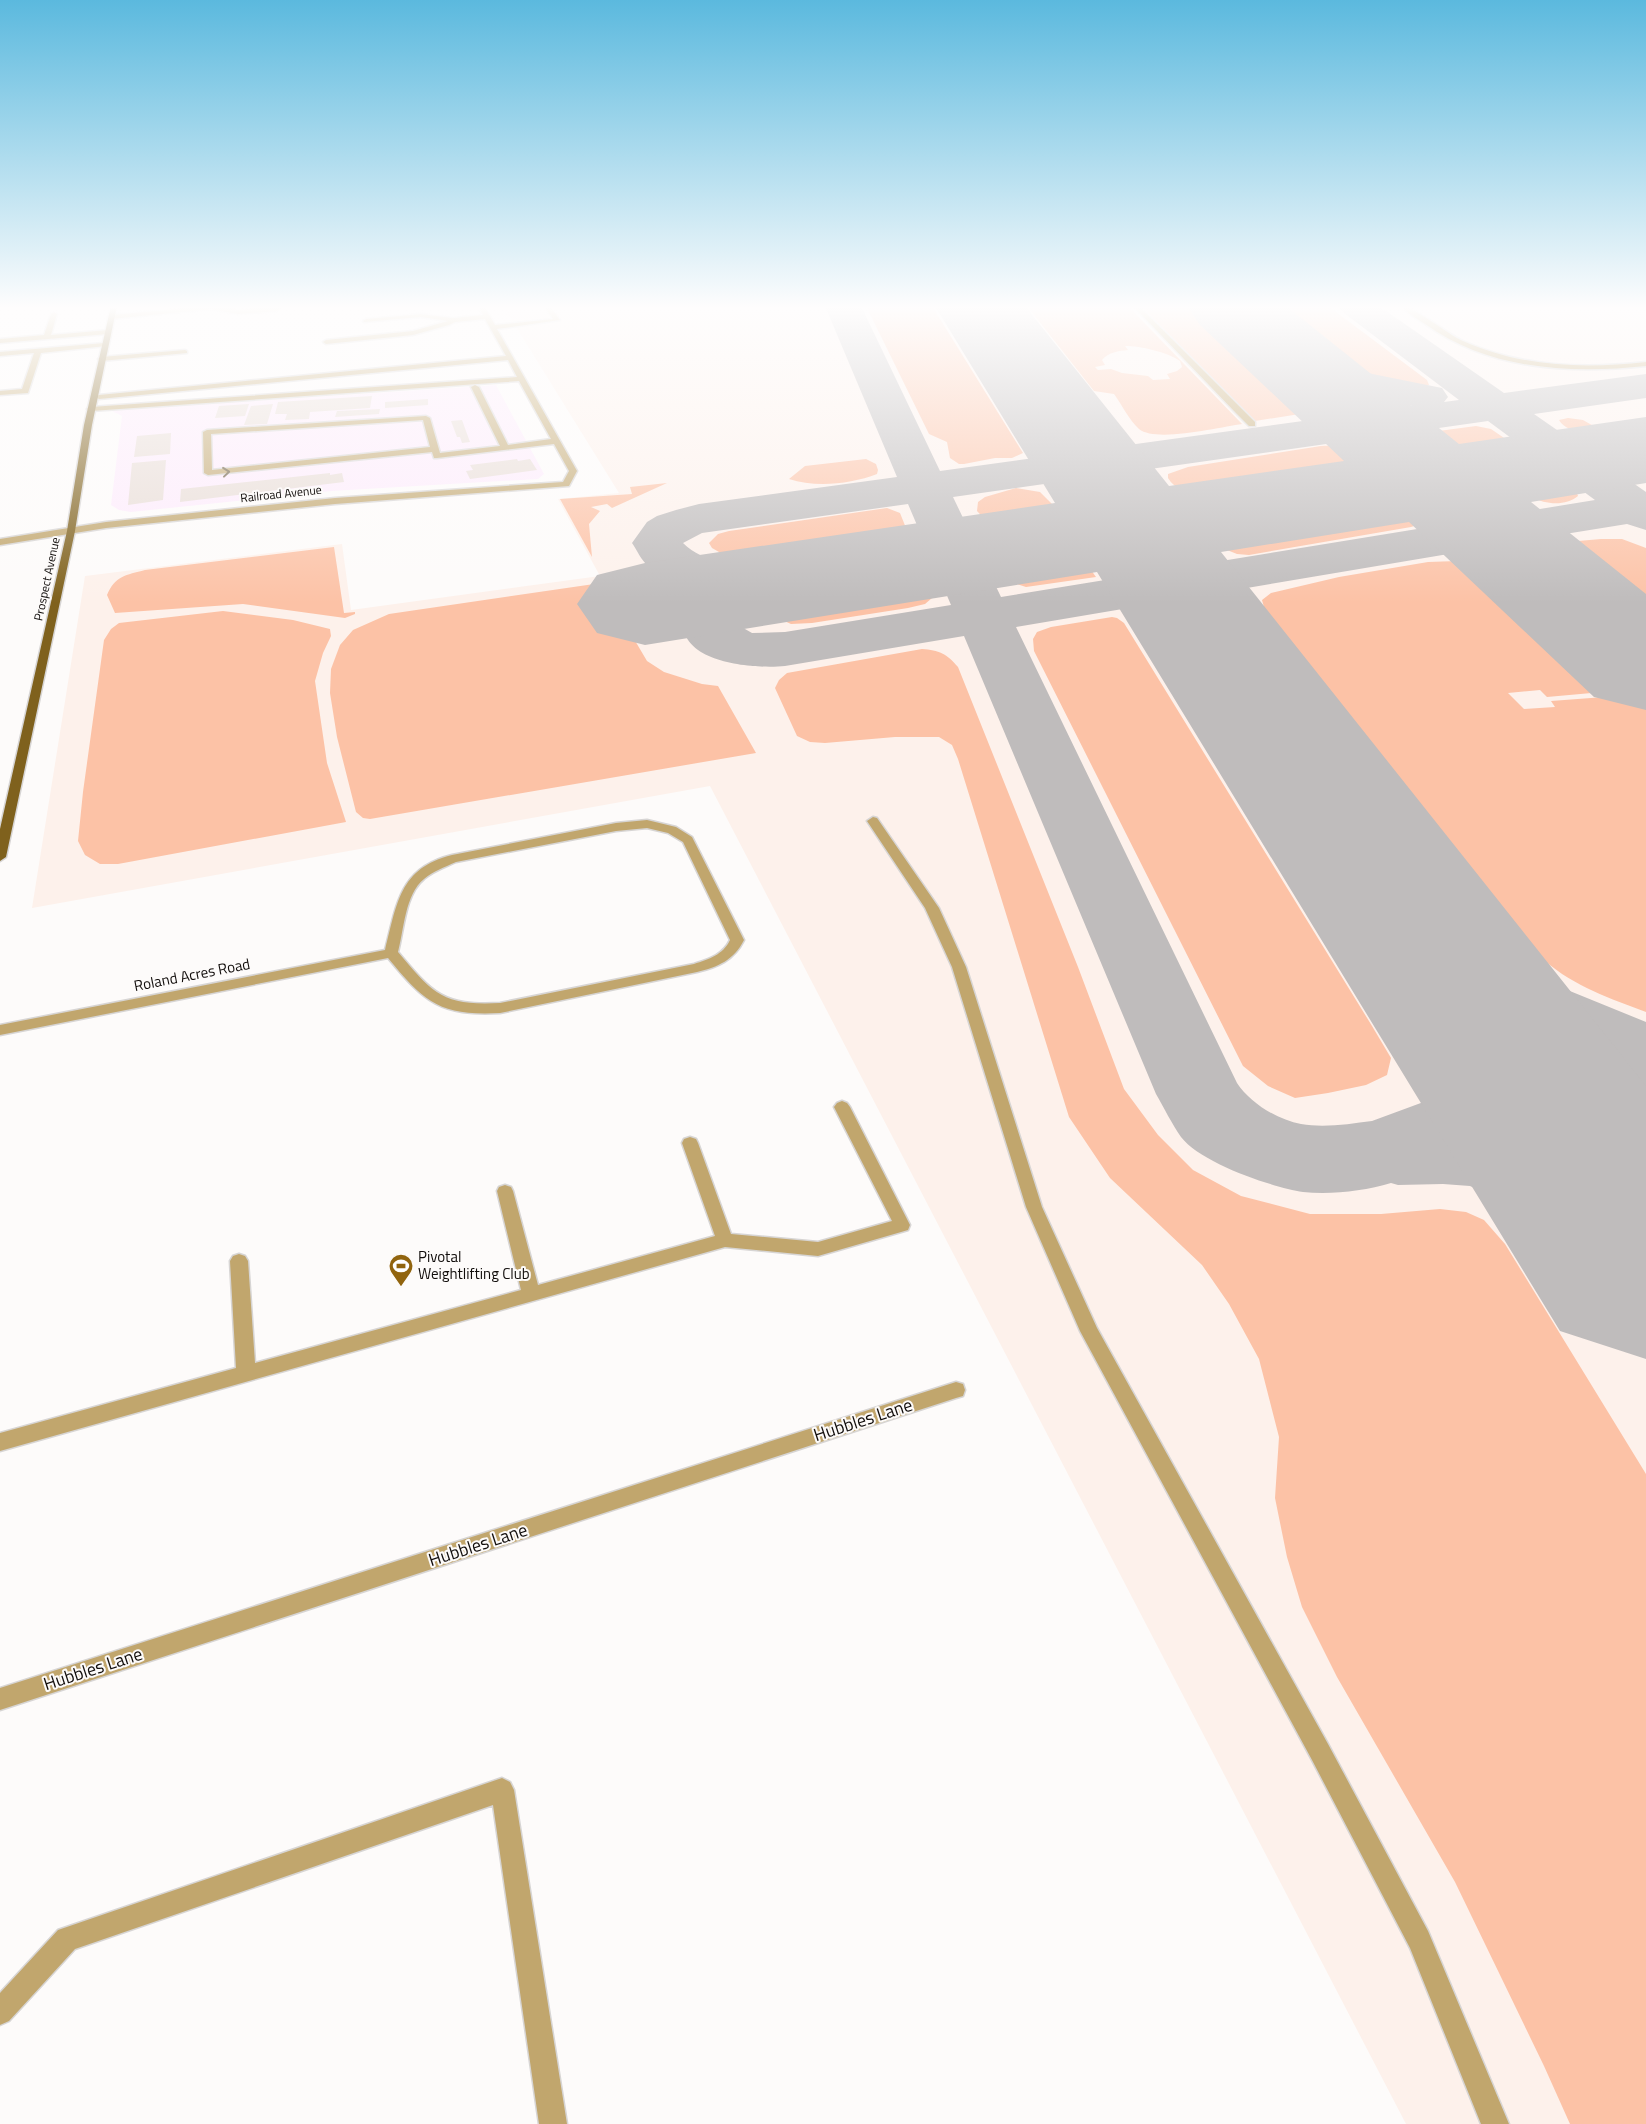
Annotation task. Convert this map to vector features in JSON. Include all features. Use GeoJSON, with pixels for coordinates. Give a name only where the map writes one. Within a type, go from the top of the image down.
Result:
{"type":"FeatureCollection","features":[{"type":"Feature","properties":{"kind":"main road","name":"Prospect Avenue"},"geometry":{"type":"LineString","coordinates":[[0,857],[71,531],[91,408]]}},
{"type":"Feature","properties":{"kind":"street"},"geometry":{"type":"LineString","coordinates":[[91,408],[133,405]]}},
{"type":"Feature","properties":{"kind":"street"},"geometry":{"type":"LineString","coordinates":[[484,405],[505,448]]}},
{"type":"Feature","properties":{"kind":"street"},"geometry":{"type":"LineString","coordinates":[[435,449],[208,473],[207,432],[426,418],[435,449],[437,456],[557,441],[537,405]]}},
{"type":"Feature","properties":{"kind":"street"},"geometry":{"type":"LineString","coordinates":[[1231,405],[1252,424]]}},
{"type":"Feature","properties":{"kind":"street","name":"Railroad Avenue"},"geometry":{"type":"LineString","coordinates":[[0,542],[106,525],[335,502],[566,484],[573,471],[557,441]]}},
{"type":"Feature","properties":{"kind":"street"},"geometry":{"type":"LineString","coordinates":[[873,821],[932,908],[960,967],[1034,1207],[1088,1331],[1320,1752],[1419,1940],[1495,2124]]}},
{"type":"Feature","properties":{"kind":"street"},"geometry":{"type":"LineString","coordinates":[[647,824],[672,830],[688,840],[736,940],[734,949],[724,958],[697,968],[500,1008],[468,1008],[438,1000],[412,979],[391,953],[407,895],[415,880],[432,868],[452,859],[616,827],[647,824]]}},
{"type":"Feature","properties":{"kind":"street","name":"Roland Acres Road"},"geometry":{"type":"LineString","coordinates":[[0,1030],[391,953]]}},
{"type":"Feature","properties":{"kind":"street"},"geometry":{"type":"LineString","coordinates":[[0,1442],[725,1240],[818,1249],[902,1225],[842,1106]]}},
{"type":"Feature","properties":{"kind":"street"},"geometry":{"type":"LineString","coordinates":[[690,1143],[725,1240]]}},
{"type":"Feature","properties":{"kind":"street"},"geometry":{"type":"LineString","coordinates":[[505,1191],[531,1294]]}},
{"type":"Feature","properties":{"kind":"street"},"geometry":{"type":"LineString","coordinates":[[239,1261],[246,1373]]}},
{"type":"Feature","properties":{"kind":"street","name":"Hubbles Lane"},"geometry":{"type":"LineString","coordinates":[[0,1700],[956,1390]]}},
{"type":"Feature","properties":{"kind":"street"},"geometry":{"type":"LineString","coordinates":[[0,2012],[67,1939],[502,1790],[554,2124]]}},
{"type":"Feature","properties":{"kind":"shaded area"},"geometry":{"type":"Polygon","coordinates":[[[185,405],[507,405],[544,474],[538,479],[331,491],[131,512],[119,510],[111,505],[122,416],[110,410],[185,405]]]}},
{"type":"Feature","properties":{"kind":"shaded area"},"geometry":{"type":"Polygon","coordinates":[[[564,405],[1646,405],[1646,2124],[1406,2124],[710,786],[32,908],[85,576],[342,544],[351,610],[600,576],[558,499],[619,493],[564,405]]]}},
{"type":"Feature","properties":{"kind":"shaded area"},"geometry":{"type":"Polygon","coordinates":[[[915,405],[993,405],[1023,453],[1012,458],[995,458],[959,464],[950,458],[947,442],[929,434],[915,405]]]}},
{"type":"Feature","properties":{"kind":"shaded area"},"geometry":{"type":"Polygon","coordinates":[[[1121,405],[1224,405],[1242,424],[1189,433],[1159,435],[1147,433],[1139,429],[1121,405]]]}},
{"type":"Feature","properties":{"kind":"shaded area"},"geometry":{"type":"Polygon","coordinates":[[[1239,405],[1307,405],[1306,413],[1255,421],[1239,405]]]}},
{"type":"Feature","properties":{"kind":"shaded area"},"geometry":{"type":"Polygon","coordinates":[[[1568,418],[1583,420],[1597,428],[1582,432],[1571,430],[1559,420],[1568,418]]]}},
{"type":"Feature","properties":{"kind":"shaded area"},"geometry":{"type":"Polygon","coordinates":[[[1476,426],[1491,429],[1510,442],[1488,449],[1447,454],[1438,451],[1426,440],[1427,434],[1431,432],[1476,426]]]}},
{"type":"Feature","properties":{"kind":"shaded area"},"geometry":{"type":"Polygon","coordinates":[[[1321,446],[1334,446],[1352,450],[1368,460],[1367,464],[1208,491],[1180,489],[1168,478],[1168,474],[1188,467],[1321,446]]]}},
{"type":"Feature","properties":{"kind":"shaded area"},"geometry":{"type":"Polygon","coordinates":[[[866,459],[876,464],[877,474],[833,484],[799,482],[789,479],[805,466],[866,459]]]}},
{"type":"Feature","properties":{"kind":"shaded area"},"geometry":{"type":"Polygon","coordinates":[[[667,483],[612,508],[607,504],[591,507],[600,511],[589,524],[592,557],[560,499],[632,494],[630,487],[667,483]]]}},
{"type":"Feature","properties":{"kind":"shaded area"},"geometry":{"type":"Polygon","coordinates":[[[1566,485],[1576,490],[1578,496],[1568,502],[1550,503],[1532,497],[1532,494],[1549,487],[1566,485]]]}},
{"type":"Feature","properties":{"kind":"shaded area"},"geometry":{"type":"Polygon","coordinates":[[[1016,488],[1040,492],[1056,508],[1056,512],[1032,519],[1001,521],[986,519],[977,511],[978,502],[985,497],[1016,488]]]}},
{"type":"Feature","properties":{"kind":"shaded area"},"geometry":{"type":"Polygon","coordinates":[[[887,508],[900,513],[906,528],[903,534],[884,540],[756,558],[726,556],[712,548],[709,543],[718,534],[729,531],[887,508]]]}},
{"type":"Feature","properties":{"kind":"shaded area"},"geometry":{"type":"Polygon","coordinates":[[[1411,512],[1421,513],[1426,517],[1420,524],[1411,527],[1249,555],[1237,554],[1227,550],[1225,547],[1230,543],[1411,512]]]}},
{"type":"Feature","properties":{"kind":"shaded area"},"geometry":{"type":"Polygon","coordinates":[[[1622,539],[1646,548],[1646,622],[1568,558],[1564,548],[1567,542],[1622,539]]]}},
{"type":"Feature","properties":{"kind":"shaded area"},"geometry":{"type":"Polygon","coordinates":[[[334,547],[344,613],[355,612],[355,614],[345,618],[243,604],[115,613],[107,595],[114,584],[122,577],[145,570],[334,547]]]}},
{"type":"Feature","properties":{"kind":"shaded area"},"geometry":{"type":"Polygon","coordinates":[[[1457,561],[1485,571],[1525,599],[1625,690],[1547,697],[1540,690],[1508,693],[1524,709],[1555,707],[1551,701],[1631,695],[1646,709],[1646,1012],[1593,991],[1568,978],[1545,961],[1520,936],[1272,620],[1262,600],[1271,593],[1339,577],[1428,562],[1457,561]]]}},
{"type":"Feature","properties":{"kind":"shaded area"},"geometry":{"type":"Polygon","coordinates":[[[1086,563],[1096,577],[1026,587],[1011,582],[1011,578],[1019,574],[1086,563]]]}},
{"type":"Feature","properties":{"kind":"shaded area"},"geometry":{"type":"Polygon","coordinates":[[[601,583],[647,661],[664,672],[702,684],[718,686],[756,753],[370,819],[363,818],[356,812],[337,737],[330,693],[331,669],[340,645],[353,630],[389,614],[601,583]]]}},
{"type":"Feature","properties":{"kind":"shaded area"},"geometry":{"type":"Polygon","coordinates":[[[909,592],[924,592],[932,598],[925,604],[908,608],[812,623],[791,624],[782,620],[783,616],[792,612],[909,592]]]}},
{"type":"Feature","properties":{"kind":"shaded area"},"geometry":{"type":"Polygon","coordinates":[[[223,611],[293,620],[330,629],[331,636],[323,653],[315,681],[327,763],[346,822],[118,864],[100,864],[85,855],[78,841],[104,640],[111,629],[119,623],[223,611]]]}},
{"type":"Feature","properties":{"kind":"shaded area"},"geometry":{"type":"Polygon","coordinates":[[[1112,617],[1124,623],[1372,1026],[1391,1058],[1387,1075],[1366,1085],[1295,1098],[1268,1086],[1243,1066],[1034,651],[1033,639],[1037,632],[1051,627],[1112,617]]]}},
{"type":"Feature","properties":{"kind":"shaded area"},"geometry":{"type":"Polygon","coordinates":[[[922,649],[933,650],[942,654],[958,667],[1078,967],[1124,1089],[1158,1135],[1193,1170],[1241,1196],[1310,1214],[1381,1214],[1440,1209],[1466,1212],[1484,1220],[1505,1244],[1646,1474],[1646,2124],[1570,2124],[1455,1882],[1337,1677],[1302,1607],[1287,1557],[1275,1498],[1279,1437],[1259,1359],[1229,1304],[1202,1265],[1110,1178],[1069,1117],[958,759],[952,745],[939,737],[895,737],[825,743],[810,742],[797,736],[775,688],[779,680],[787,673],[922,649]]]}},
{"type":"Feature","properties":{"kind":"building"},"geometry":{"type":"Polygon","coordinates":[[[249,405],[245,416],[215,418],[219,406],[249,405]]]}},
{"type":"Feature","properties":{"kind":"building"},"geometry":{"type":"Polygon","coordinates":[[[273,405],[267,424],[244,425],[251,406],[273,405]]]}},
{"type":"Feature","properties":{"kind":"building"},"geometry":{"type":"Polygon","coordinates":[[[277,405],[370,405],[370,408],[310,412],[309,419],[285,420],[287,414],[275,414],[277,405]]]}},
{"type":"Feature","properties":{"kind":"building"},"geometry":{"type":"Polygon","coordinates":[[[385,405],[426,405],[385,408],[385,405]]]}},
{"type":"Feature","properties":{"kind":"building"},"geometry":{"type":"Polygon","coordinates":[[[380,409],[379,414],[335,417],[337,411],[380,409]]]}},
{"type":"Feature","properties":{"kind":"building"},"geometry":{"type":"Polygon","coordinates":[[[462,420],[470,442],[462,443],[460,437],[457,437],[451,421],[462,420]]]}},
{"type":"Feature","properties":{"kind":"building"},"geometry":{"type":"Polygon","coordinates":[[[171,433],[170,454],[134,457],[137,436],[171,433]]]}},
{"type":"Feature","properties":{"kind":"building"},"geometry":{"type":"Polygon","coordinates":[[[517,459],[518,461],[530,459],[537,470],[470,479],[466,471],[473,470],[470,465],[517,459]]]}},
{"type":"Feature","properties":{"kind":"building"},"geometry":{"type":"Polygon","coordinates":[[[166,460],[163,500],[128,505],[132,463],[166,460]]]}},
{"type":"Feature","properties":{"kind":"building"},"geometry":{"type":"Polygon","coordinates":[[[330,473],[330,475],[342,473],[344,482],[180,502],[181,489],[330,473]]]}},
{"type":"Feature","properties":{"kind":"taxiway"},"geometry":{"type":"LineString","coordinates":[[888,405],[925,487]]}},
{"type":"Feature","properties":{"kind":"taxiway"},"geometry":{"type":"LineString","coordinates":[[1496,407],[1510,405]]}},
{"type":"Feature","properties":{"kind":"taxiway"},"geometry":{"type":"LineString","coordinates":[[925,487],[1496,407]]}},
{"type":"Feature","properties":{"kind":"taxiway"},"geometry":{"type":"LineString","coordinates":[[1496,407],[1636,508]]}},
{"type":"Feature","properties":{"kind":"taxiway"},"geometry":{"type":"LineString","coordinates":[[925,487],[983,616]]}},
{"type":"Feature","properties":{"kind":"taxiway"},"geometry":{"type":"LineString","coordinates":[[925,487],[699,519],[669,529],[657,543],[666,556],[679,565],[697,571],[736,579],[790,581],[737,598],[710,616],[711,632],[720,639],[737,647],[755,650],[785,649],[983,616]]}},
{"type":"Feature","properties":{"kind":"taxiway"},"geometry":{"type":"LineString","coordinates":[[1636,508],[1646,506]]}},
{"type":"Feature","properties":{"kind":"taxiway"},"geometry":{"type":"LineString","coordinates":[[983,616],[1636,508]]}},
{"type":"Feature","properties":{"kind":"taxiway"},"geometry":{"type":"LineString","coordinates":[[1636,508],[1646,515]]}},
{"type":"Feature","properties":{"kind":"taxiway"},"geometry":{"type":"LineString","coordinates":[[1500,536],[1617,637],[1646,652]]}},
{"type":"Feature","properties":{"kind":"taxiway"},"geometry":{"type":"LineString","coordinates":[[983,616],[1199,1094],[1213,1116],[1234,1132],[1271,1150],[1303,1158],[1342,1158],[1380,1153],[1587,1073],[1603,1069],[1646,1069]]}},
{"type":"Feature","properties":{"kind":"taxiway"},"geometry":{"type":"LineString","coordinates":[[1317,783],[1420,929],[1447,957],[1487,982],[1532,1006],[1646,1055]]}},
{"type":"Feature","properties":{"kind":"taxiway"},"geometry":{"type":"LineString","coordinates":[[1398,1152],[1443,1151],[1470,1153],[1522,1170],[1559,1187],[1605,1217],[1622,1236],[1646,1272]]}},
{"type":"Feature","properties":{"kind":"runway"},"geometry":{"type":"LineString","coordinates":[[1048,405],[1134,529]]}},
{"type":"Feature","properties":{"kind":"runway"},"geometry":{"type":"LineString","coordinates":[[1345,405],[1435,483]]}},
{"type":"Feature","properties":{"kind":"runway"},"geometry":{"type":"LineString","coordinates":[[1435,483],[1646,450]]}},
{"type":"Feature","properties":{"kind":"runway"},"geometry":{"type":"LineString","coordinates":[[1134,529],[1435,483]]}},
{"type":"Feature","properties":{"kind":"runway"},"geometry":{"type":"LineString","coordinates":[[1435,483],[1646,666]]}},
{"type":"Feature","properties":{"kind":"runway"},"geometry":{"type":"LineString","coordinates":[[645,604],[1134,529]]}},
{"type":"Feature","properties":{"kind":"runway"},"geometry":{"type":"LineString","coordinates":[[1134,529],[1646,1262]]}},
{"type":"Feature","properties":{"kind":"place","name":"Pivotal Weightlifting Club"},"geometry":{"type":"Point","coordinates":[401,1287]}}]}
